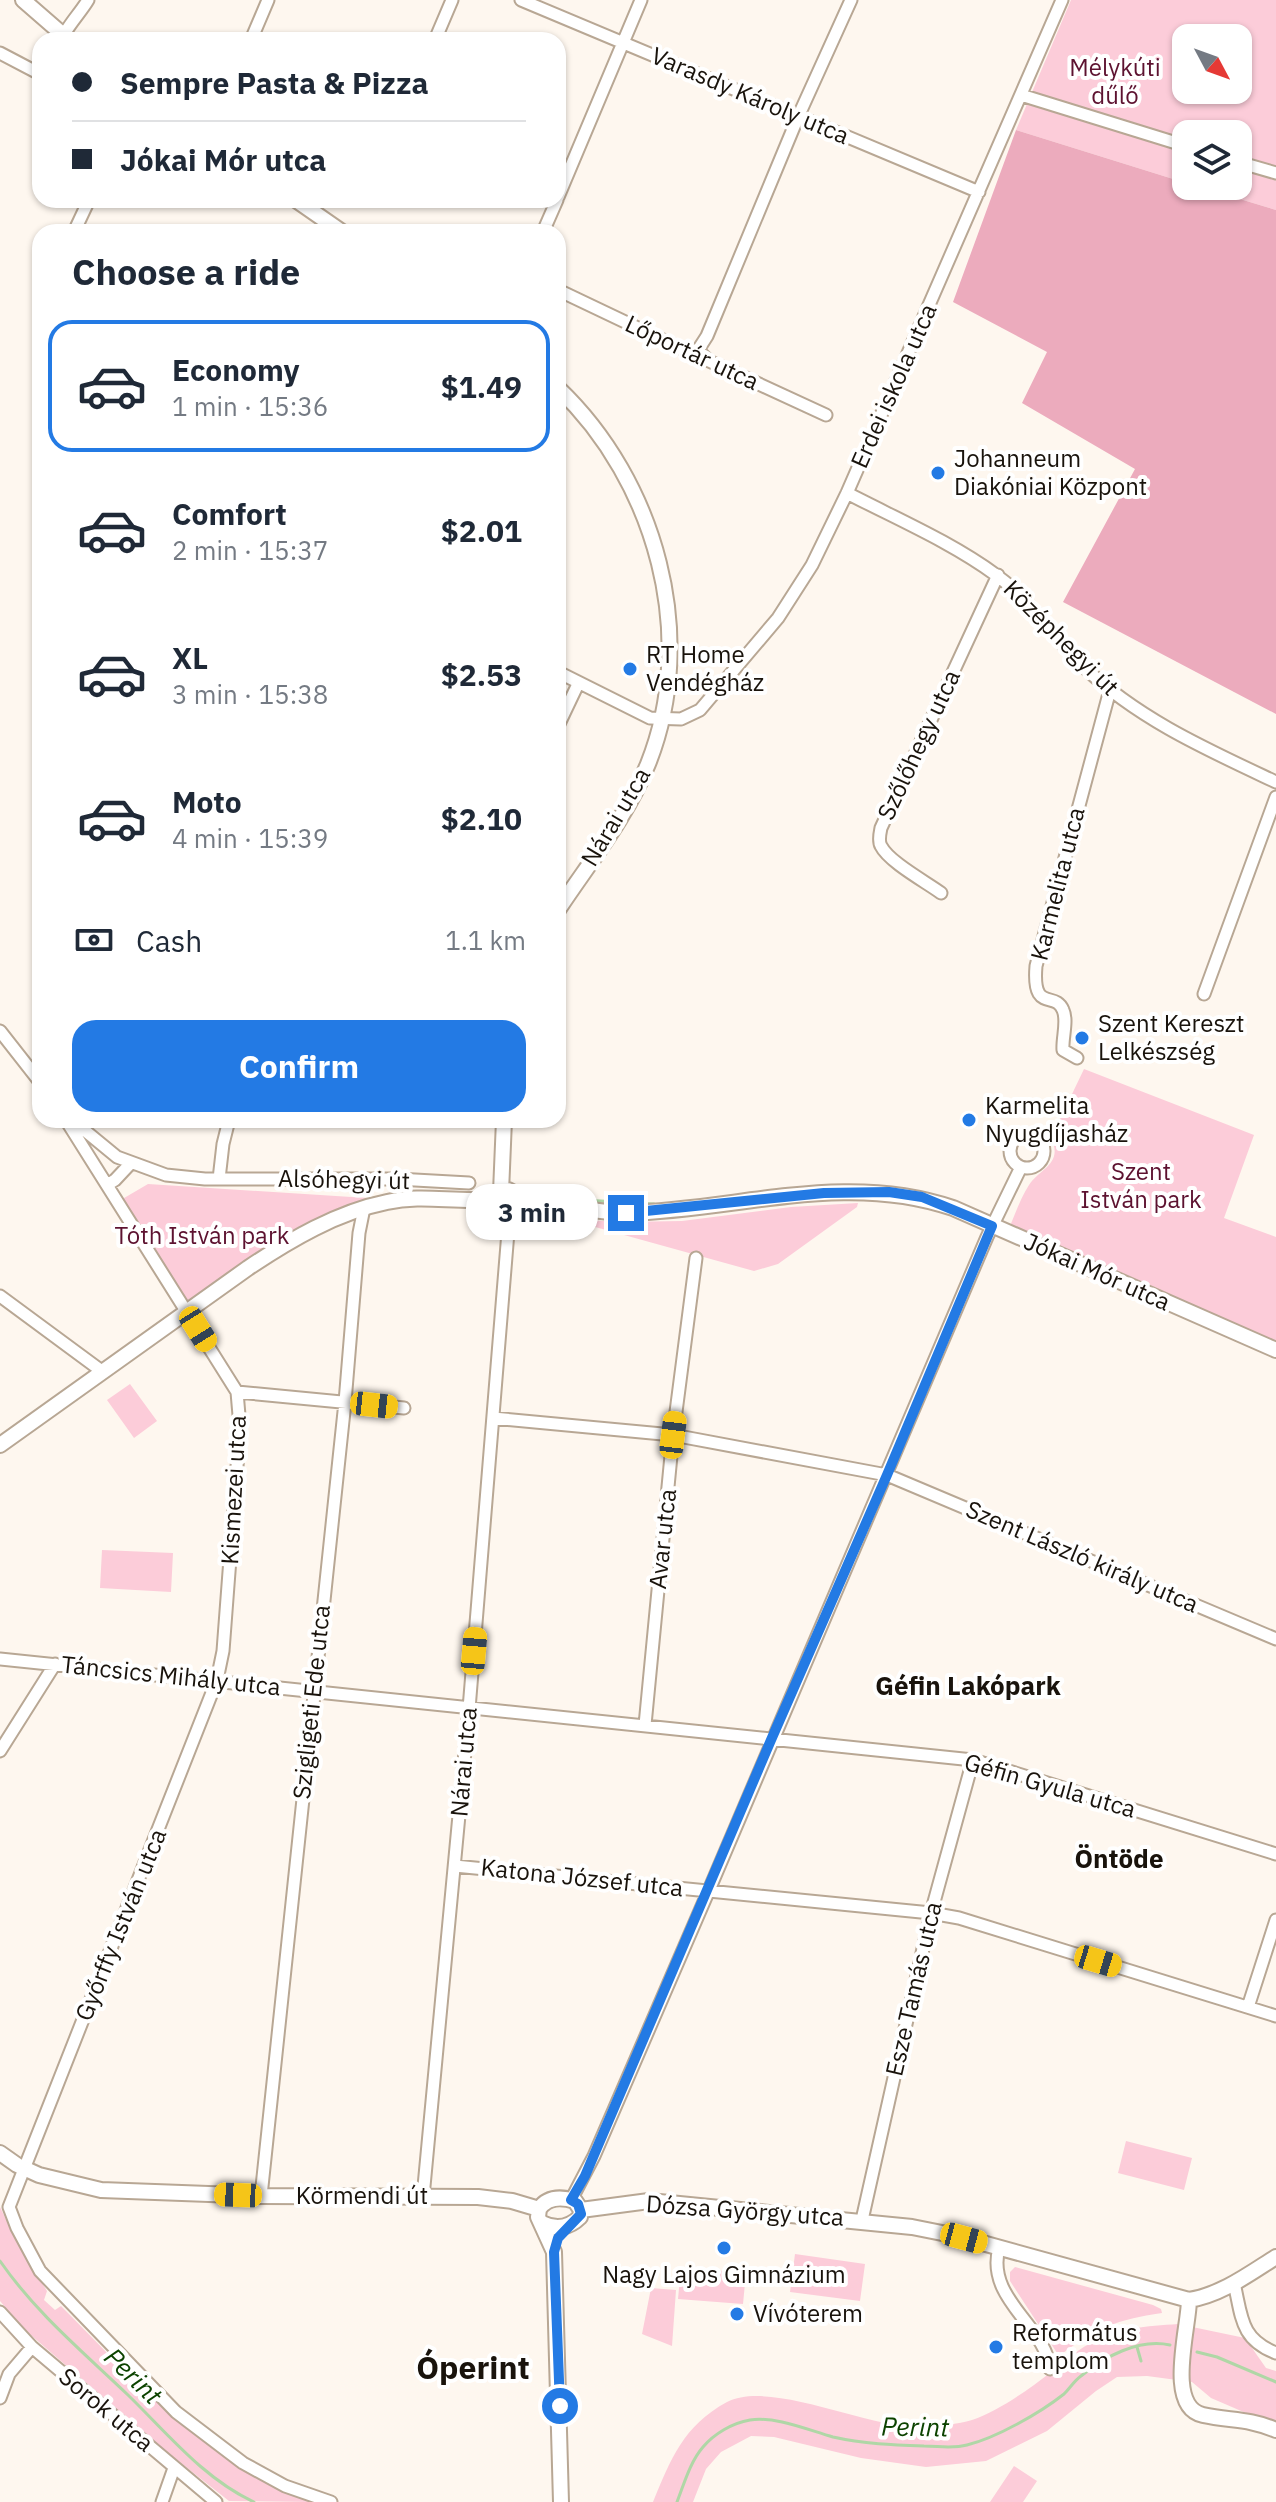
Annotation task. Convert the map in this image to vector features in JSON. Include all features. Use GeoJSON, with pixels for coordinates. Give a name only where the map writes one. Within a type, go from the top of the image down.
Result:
{"type":"FeatureCollection","features":[{"type":"Feature","properties":{"kind":"street"},"geometry":{"type":"LineString","coordinates":[[23,0],[58,32]]}},
{"type":"Feature","properties":{"kind":"street"},"geometry":{"type":"LineString","coordinates":[[69,32],[88,0]]}},
{"type":"Feature","properties":{"kind":"street"},"geometry":{"type":"LineString","coordinates":[[254,32],[268,0]]}},
{"type":"Feature","properties":{"kind":"street"},"geometry":{"type":"LineString","coordinates":[[438,32],[452,0]]}},
{"type":"Feature","properties":{"kind":"street","name":"Varasdy Károly utca"},"geometry":{"type":"LineString","coordinates":[[521,0],[979,192]]}},
{"type":"Feature","properties":{"kind":"street"},"geometry":{"type":"LineString","coordinates":[[566,177],[641,0]]}},
{"type":"Feature","properties":{"kind":"street"},"geometry":{"type":"LineString","coordinates":[[698,350],[707,336],[798,117],[851,0]]}},
{"type":"Feature","properties":{"kind":"street","name":"Erdei iskola utca"},"geometry":{"type":"LineString","coordinates":[[661,719],[681,719],[700,710],[769,629],[812,565],[847,493],[1062,0]]}},
{"type":"Feature","properties":{"kind":"street"},"geometry":{"type":"LineString","coordinates":[[0,53],[32,70]]}},
{"type":"Feature","properties":{"kind":"street"},"geometry":{"type":"LineString","coordinates":[[1021,95],[1172,142]]}},
{"type":"Feature","properties":{"kind":"street"},"geometry":{"type":"LineString","coordinates":[[1252,166],[1276,173]]}},
{"type":"Feature","properties":{"kind":"street"},"geometry":{"type":"LineString","coordinates":[[308,208],[330,224]]}},
{"type":"Feature","properties":{"kind":"street","name":"Lőportár utca"},"geometry":{"type":"LineString","coordinates":[[566,294],[684,350],[698,350],[709,361],[826,415]]}},
{"type":"Feature","properties":{"kind":"street","name":"Nárai utca"},"geometry":{"type":"LineString","coordinates":[[566,396],[611,450],[636,496],[655,545],[666,603],[668,633],[667,689],[654,747],[637,787],[566,898]]}},
{"type":"Feature","properties":{"kind":"street","name":"Középhegyi út"},"geometry":{"type":"LineString","coordinates":[[847,493],[998,575],[1032,608],[1083,667],[1110,690],[1180,736],[1276,782]]}},
{"type":"Feature","properties":{"kind":"street","name":"Szőlőhegy utca"},"geometry":{"type":"LineString","coordinates":[[941,893],[890,857],[880,846],[879,837],[998,575]]}},
{"type":"Feature","properties":{"kind":"street"},"geometry":{"type":"LineString","coordinates":[[566,677],[636,712],[661,719]]}},
{"type":"Feature","properties":{"kind":"street"},"geometry":{"type":"LineString","coordinates":[[566,709],[578,684]]}},
{"type":"Feature","properties":{"kind":"street","name":"Karmelita utca"},"geometry":{"type":"LineString","coordinates":[[1077,1058],[1063,1050],[1064,1011],[1060,1005],[1043,998],[1036,991],[1036,966],[1110,690]]}},
{"type":"Feature","properties":{"kind":"street"},"geometry":{"type":"LineString","coordinates":[[1204,994],[1276,797]]}},
{"type":"Feature","properties":{"kind":"street"},"geometry":{"type":"LineString","coordinates":[[0,1031],[32,1072]]}},
{"type":"Feature","properties":{"kind":"street","name":"Kismezei utca"},"geometry":{"type":"LineString","coordinates":[[74,1128],[237,1392],[240,1427],[223,1651],[217,1680]]}},
{"type":"Feature","properties":{"kind":"street","name":"Alsóhegyi út"},"geometry":{"type":"LineString","coordinates":[[79,1128],[130,1164],[166,1175],[219,1179],[397,1179],[469,1183]]}},
{"type":"Feature","properties":{"kind":"street"},"geometry":{"type":"LineString","coordinates":[[219,1179],[227,1128]]}},
{"type":"Feature","properties":{"kind":"street"},"geometry":{"type":"LineString","coordinates":[[504,1128],[507,1192],[496,1202],[508,1211]]}},
{"type":"Feature","properties":{"kind":"street"},"geometry":{"type":"LineString","coordinates":[[107,1185],[130,1164]]}},
{"type":"Feature","properties":{"kind":"street"},"geometry":{"type":"LineString","coordinates":[[561,2502],[554,2252],[558,2238],[580,2217],[576,2205],[585,2176],[992,1226],[1021,1167]]}},
{"type":"Feature","properties":{"kind":"street"},"geometry":{"type":"LineString","coordinates":[[0,1445],[276,1249],[364,1208],[387,1202],[422,1198],[479,1200],[507,1192]]}},
{"type":"Feature","properties":{"kind":"street"},"geometry":{"type":"LineString","coordinates":[[507,1192],[520,1201],[508,1211]]}},
{"type":"Feature","properties":{"kind":"street","name":"Jókai Mór utca"},"geometry":{"type":"LineString","coordinates":[[507,1192],[536,1205]]}},
{"type":"Feature","properties":{"kind":"street","name":"Jókai Mór utca"},"geometry":{"type":"LineString","coordinates":[[508,1211],[536,1205],[626,1213],[824,1193],[889,1192],[922,1197],[1276,1350]]}},
{"type":"Feature","properties":{"kind":"street"},"geometry":{"type":"LineString","coordinates":[[479,1200],[508,1211]]}},
{"type":"Feature","properties":{"kind":"street","name":"Szigligeti Ede utca"},"geometry":{"type":"LineString","coordinates":[[261,2196],[364,1208]]}},
{"type":"Feature","properties":{"kind":"street","name":"Nárai utca"},"geometry":{"type":"LineString","coordinates":[[423,2197],[469,1709],[508,1211]]}},
{"type":"Feature","properties":{"kind":"street","name":"Avar utca"},"geometry":{"type":"LineString","coordinates":[[645,1725],[673,1435],[696,1258]]}},
{"type":"Feature","properties":{"kind":"street"},"geometry":{"type":"LineString","coordinates":[[0,1296],[103,1372]]}},
{"type":"Feature","properties":{"kind":"street"},"geometry":{"type":"LineString","coordinates":[[237,1392],[404,1408]]}},
{"type":"Feature","properties":{"kind":"street","name":"Szent László király utca"},"geometry":{"type":"LineString","coordinates":[[493,1418],[673,1435],[887,1475],[1276,1639]]}},
{"type":"Feature","properties":{"kind":"street","name":"Táncsics Mihály utca"},"geometry":{"type":"LineString","coordinates":[[0,1659],[771,1740]]}},
{"type":"Feature","properties":{"kind":"street"},"geometry":{"type":"LineString","coordinates":[[0,1751],[55,1664]]}},
{"type":"Feature","properties":{"kind":"street","name":"Győrffy István utca"},"geometry":{"type":"LineString","coordinates":[[217,1680],[9,2207],[40,2271],[176,2412],[243,2463],[285,2486],[331,2502]]}},
{"type":"Feature","properties":{"kind":"street","name":"Géfin Gyula utca"},"geometry":{"type":"LineString","coordinates":[[771,1740],[973,1760],[1276,1854]]}},
{"type":"Feature","properties":{"kind":"street","name":"Esze Tamás utca"},"geometry":{"type":"LineString","coordinates":[[862,2220],[931,1913],[973,1760]]}},
{"type":"Feature","properties":{"kind":"street","name":"Katona József utca"},"geometry":{"type":"LineString","coordinates":[[455,1866],[959,1918],[1276,2016]]}},
{"type":"Feature","properties":{"kind":"street"},"geometry":{"type":"LineString","coordinates":[[1248,2007],[1276,1920]]}},
{"type":"Feature","properties":{"kind":"street","name":"Körmendi út"},"geometry":{"type":"LineString","coordinates":[[0,2153],[24,2169],[64,2183],[101,2190],[498,2199],[541,2216],[556,2228],[568,2227]]}},
{"type":"Feature","properties":{"kind":"street","name":"Körmendi út"},"geometry":{"type":"LineString","coordinates":[[541,2216],[547,2200],[576,2205]]}},
{"type":"Feature","properties":{"kind":"street","name":"Dózsa György utca"},"geometry":{"type":"LineString","coordinates":[[576,2205],[649,2201],[862,2220],[929,2230],[1189,2300]]}},
{"type":"Feature","properties":{"kind":"street"},"geometry":{"type":"LineString","coordinates":[[541,2216],[554,2252]]}},
{"type":"Feature","properties":{"kind":"street"},"geometry":{"type":"LineString","coordinates":[[999,2248],[995,2263],[1000,2283],[1046,2355],[1050,2369]]}},
{"type":"Feature","properties":{"kind":"street"},"geometry":{"type":"LineString","coordinates":[[1276,2257],[1234,2283],[1189,2300],[1181,2373],[1185,2400],[1196,2413],[1244,2419],[1276,2430]]}},
{"type":"Feature","properties":{"kind":"street"},"geometry":{"type":"LineString","coordinates":[[1234,2283],[1244,2329],[1261,2347],[1276,2353]]}},
{"type":"Feature","properties":{"kind":"street","name":"Sorok utca"},"geometry":{"type":"LineString","coordinates":[[0,2312],[32,2347],[216,2502]]}},
{"type":"Feature","properties":{"kind":"street"},"geometry":{"type":"LineString","coordinates":[[0,2398],[5,2371],[32,2347]]}},
{"type":"Feature","properties":{"kind":"street"},"geometry":{"type":"LineString","coordinates":[[162,2502],[174,2468]]}},
{"type":"Feature","properties":{"kind":"green space","name":"Mélykúti dűlő"},"geometry":{"type":"Polygon","coordinates":[[[1071,0],[1276,0],[1276,210],[1243,200],[1252,200],[1252,120],[1172,120],[1172,179],[1016,130],[1071,0]]]}},
{"type":"Feature","properties":{"kind":"green space","name":"Szent István park"},"geometry":{"type":"Polygon","coordinates":[[[1084,1069],[1254,1135],[1224,1218],[1276,1237],[1276,1342],[1010,1226],[1029,1185],[1052,1160],[1054,1147],[1051,1138],[1084,1069]]]}},
{"type":"Feature","properties":{"kind":"green space","name":"Tóth István park"},"geometry":{"type":"Polygon","coordinates":[[[148,1184],[367,1198],[266,1248],[190,1307],[119,1201],[148,1184]]]}},
{"type":"Feature","properties":{"kind":"green space"},"geometry":{"type":"Polygon","coordinates":[[[858,1203],[857,1207],[778,1264],[754,1271],[588,1225],[587,1220],[682,1221],[791,1207],[858,1203]]]}},
{"type":"Feature","properties":{"kind":"green space"},"geometry":{"type":"Polygon","coordinates":[[[130,1384],[157,1421],[134,1438],[107,1400],[130,1384]]]}},
{"type":"Feature","properties":{"kind":"green space"},"geometry":{"type":"Polygon","coordinates":[[[102,1550],[173,1553],[171,1592],[100,1588],[102,1550]]]}},
{"type":"Feature","properties":{"kind":"green space"},"geometry":{"type":"Polygon","coordinates":[[[1126,2141],[1192,2158],[1184,2190],[1118,2173],[1126,2141]]]}},
{"type":"Feature","properties":{"kind":"green space"},"geometry":{"type":"Polygon","coordinates":[[[0,2207],[47,2291],[44,2300],[55,2310],[61,2306],[146,2392],[208,2445],[276,2487],[313,2502],[229,2501],[158,2445],[25,2330],[0,2301],[0,2207]]]}},
{"type":"Feature","properties":{"kind":"green space"},"geometry":{"type":"Polygon","coordinates":[[[795,2254],[865,2264],[860,2301],[790,2292],[795,2254]]]}},
{"type":"Feature","properties":{"kind":"green space"},"geometry":{"type":"Polygon","coordinates":[[[681,2267],[746,2273],[743,2304],[678,2299],[681,2267]]]}},
{"type":"Feature","properties":{"kind":"green space"},"geometry":{"type":"Polygon","coordinates":[[[1015,2267],[1153,2305],[1162,2313],[1132,2318],[1107,2327],[1059,2356],[1010,2281],[1010,2272],[1015,2267]]]}},
{"type":"Feature","properties":{"kind":"green space"},"geometry":{"type":"Polygon","coordinates":[[[651,2288],[676,2290],[672,2346],[642,2334],[651,2288]]]}},
{"type":"Feature","properties":{"kind":"green space"},"geometry":{"type":"Polygon","coordinates":[[[1178,2324],[1245,2338],[1266,2368],[1276,2371],[1276,2426],[1211,2398],[1192,2382],[1147,2376],[1117,2377],[1047,2431],[986,2461],[926,2467],[861,2458],[774,2437],[751,2436],[721,2452],[706,2469],[693,2502],[653,2502],[680,2445],[699,2422],[727,2402],[746,2397],[769,2397],[902,2426],[955,2424],[972,2420],[1003,2405],[1079,2350],[1110,2334],[1178,2324]]]}},
{"type":"Feature","properties":{"kind":"green space"},"geometry":{"type":"Polygon","coordinates":[[[1014,2466],[1037,2481],[1023,2502],[990,2502],[1014,2466]]]}},
{"type":"Feature","properties":{"kind":"shaded area"},"geometry":{"type":"Polygon","coordinates":[[[1016,130],[1172,179],[1172,200],[1243,200],[1276,210],[1276,714],[1063,602],[1135,469],[1022,403],[1047,352],[953,302],[1016,130]]]}},
{"type":"Feature","properties":{"kind":"waterway"},"geometry":{"type":"LineString","coordinates":[[618,1203],[632,1196]]}},
{"type":"Feature","properties":{"kind":"waterway"},"geometry":{"type":"LineString","coordinates":[[583,1200],[654,1204]]}},
{"type":"Feature","properties":{"kind":"waterway","name":"Perint"},"geometry":{"type":"LineString","coordinates":[[0,2261],[44,2315],[187,2454],[219,2481],[254,2502]]}},
{"type":"Feature","properties":{"kind":"waterway","name":"Perint"},"geometry":{"type":"LineString","coordinates":[[677,2502],[698,2453],[712,2438],[743,2421],[760,2419],[781,2422],[867,2443],[961,2446],[991,2437],[1030,2417],[1111,2356],[1146,2344],[1170,2345]]}},
{"type":"Feature","properties":{"kind":"waterway"},"geometry":{"type":"LineString","coordinates":[[1137,2347],[1141,2361]]}},
{"type":"Feature","properties":{"kind":"waterway","name":"Perint"},"geometry":{"type":"LineString","coordinates":[[1197,2352],[1217,2357],[1276,2382]]}},
{"type":"Feature","properties":{"kind":"place","name":"Johanneum Diakóniai Központ"},"geometry":{"type":"Point","coordinates":[938,473]}},
{"type":"Feature","properties":{"kind":"place","name":"RT Home Vendégház"},"geometry":{"type":"Point","coordinates":[630,669]}},
{"type":"Feature","properties":{"kind":"place","name":"Szent Kereszt Lelkészség"},"geometry":{"type":"Point","coordinates":[1082,1038]}},
{"type":"Feature","properties":{"kind":"place","name":"Karmelita Nyugdíjasház"},"geometry":{"type":"Point","coordinates":[969,1120]}},
{"type":"Feature","properties":{"kind":"place","name":"Nagy Lajos Gimnázium"},"geometry":{"type":"Point","coordinates":[724,2248]}},
{"type":"Feature","properties":{"kind":"place","name":"Vívóterem"},"geometry":{"type":"Point","coordinates":[737,2314]}},
{"type":"Feature","properties":{"kind":"place","name":"Református templom"},"geometry":{"type":"Point","coordinates":[996,2347]}},
{"type":"Feature","properties":{"kind":"district","name":"Géfin Lakópark"},"geometry":{"type":"Point","coordinates":[968,1686]}},
{"type":"Feature","properties":{"kind":"district","name":"Öntöde"},"geometry":{"type":"Point","coordinates":[1119,1859]}},
{"type":"Feature","properties":{"kind":"district","name":"Óperint"},"geometry":{"type":"Point","coordinates":[473,2368]}},
{"type":"Feature","properties":{"kind":"route"},"geometry":{"type":"LineString","coordinates":[[560,2406],[554,2248],[558,2238],[580,2217],[580,2207],[571,2200],[585,2176],[709,1890],[992,1226],[922,1197],[889,1192],[824,1193],[626,1213]]}}]}
